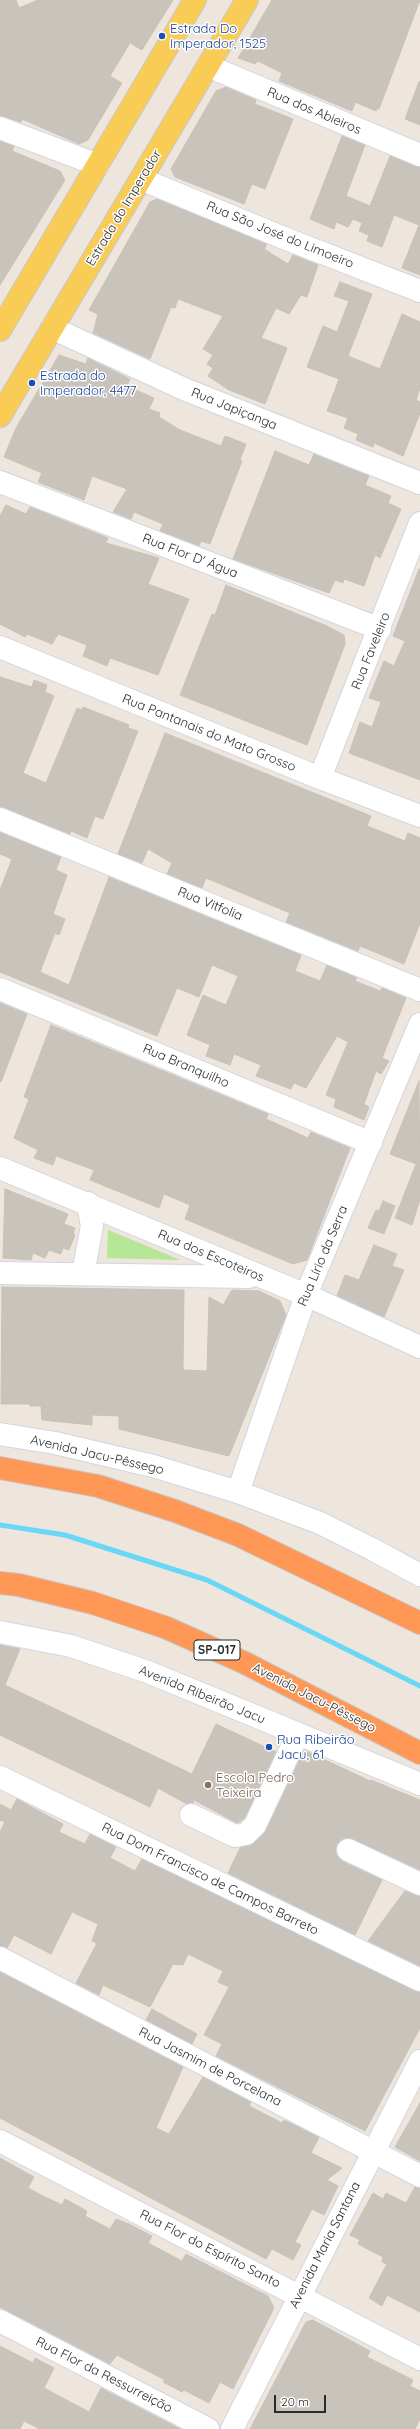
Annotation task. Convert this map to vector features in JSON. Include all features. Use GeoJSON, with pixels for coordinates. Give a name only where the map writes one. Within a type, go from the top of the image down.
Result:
{"type":"FeatureCollection","features":[{"type":"Feature","properties":{"kind":"highway"},"geometry":{"type":"LineString","coordinates":[[0,1468],[98,1486],[174,1511],[238,1535],[420,1623]]}},
{"type":"Feature","properties":{"kind":"highway","name":"Avenida Jacu-Pêssego"},"geometry":{"type":"LineString","coordinates":[[0,1583],[19,1585],[93,1603],[167,1628],[245,1663],[420,1753]]}},
{"type":"Feature","properties":{"kind":"main road"},"geometry":{"type":"LineString","coordinates":[[0,330],[195,0]]}},
{"type":"Feature","properties":{"kind":"main road","name":"Estrada do Imperador"},"geometry":{"type":"LineString","coordinates":[[0,416],[247,0]]}},
{"type":"Feature","properties":{"kind":"street","name":"Rua dos Abieiros"},"geometry":{"type":"LineString","coordinates":[[208,66],[420,155]]}},
{"type":"Feature","properties":{"kind":"street"},"geometry":{"type":"LineString","coordinates":[[0,128],[98,165]]}},
{"type":"Feature","properties":{"kind":"street","name":"Rua São José do Limoeiro"},"geometry":{"type":"LineString","coordinates":[[141,178],[278,236],[420,291]]}},
{"type":"Feature","properties":{"kind":"street","name":"Rua Japiçanga"},"geometry":{"type":"LineString","coordinates":[[52,328],[184,389],[420,483]]}},
{"type":"Feature","properties":{"kind":"street","name":"Rua Flor D' Água"},"geometry":{"type":"LineString","coordinates":[[0,482],[380,629]]}},
{"type":"Feature","properties":{"kind":"street","name":"Rua Faveleiro"},"geometry":{"type":"LineString","coordinates":[[320,778],[380,629],[420,523]]}},
{"type":"Feature","properties":{"kind":"street","name":"Rua Pantanais do Mato Grosso"},"geometry":{"type":"LineString","coordinates":[[0,647],[320,778],[420,816]]}},
{"type":"Feature","properties":{"kind":"street","name":"Rua Vitfolia"},"geometry":{"type":"LineString","coordinates":[[0,819],[420,990]]}},
{"type":"Feature","properties":{"kind":"street","name":"Rua Branquilho"},"geometry":{"type":"LineString","coordinates":[[0,989],[371,1143]]}},
{"type":"Feature","properties":{"kind":"street","name":"Rua Lírio da Serra"},"geometry":{"type":"LineString","coordinates":[[238,1492],[306,1295],[420,1024]]}},
{"type":"Feature","properties":{"kind":"street","name":"Rua dos Escoteiros"},"geometry":{"type":"LineString","coordinates":[[0,1168],[88,1203],[258,1277],[306,1295],[420,1347]]}},
{"type":"Feature","properties":{"kind":"street"},"geometry":{"type":"LineString","coordinates":[[83,1274],[92,1226],[88,1203]]}},
{"type":"Feature","properties":{"kind":"street"},"geometry":{"type":"LineString","coordinates":[[0,1274],[258,1277]]}},
{"type":"Feature","properties":{"kind":"street","name":"Avenida Jacu-Pêssego"},"geometry":{"type":"LineString","coordinates":[[0,1434],[55,1443],[153,1466],[238,1492],[320,1523],[420,1575]]}},
{"type":"Feature","properties":{"kind":"street","name":"Avenida Ribeirão Jacu"},"geometry":{"type":"LineString","coordinates":[[0,1632],[71,1646],[141,1670],[420,1784]]}},
{"type":"Feature","properties":{"kind":"street"},"geometry":{"type":"LineString","coordinates":[[191,1815],[229,1834],[241,1836],[246,1834],[255,1825],[298,1734]]}},
{"type":"Feature","properties":{"kind":"street","name":"Rua Dom Francisco de Campos Barreto"},"geometry":{"type":"LineString","coordinates":[[0,1777],[420,1980]]}},
{"type":"Feature","properties":{"kind":"street"},"geometry":{"type":"LineString","coordinates":[[348,1850],[420,1884]]}},
{"type":"Feature","properties":{"kind":"street","name":"Rua Jasmim de Porcelana"},"geometry":{"type":"LineString","coordinates":[[0,1958],[420,2176]]}},
{"type":"Feature","properties":{"kind":"street","name":"Avenida Maria Santana"},"geometry":{"type":"LineString","coordinates":[[232,2429],[299,2295],[420,2061]]}},
{"type":"Feature","properties":{"kind":"street","name":"Rua Flor do Espírito Santo"},"geometry":{"type":"LineString","coordinates":[[0,2141],[420,2358]]}},
{"type":"Feature","properties":{"kind":"street","name":"Rua Flor da Ressurreição"},"geometry":{"type":"LineString","coordinates":[[0,2321],[208,2429]]}},
{"type":"Feature","properties":{"kind":"green space"},"geometry":{"type":"Polygon","coordinates":[[[108,1230],[147,1246],[180,1260],[107,1258],[108,1230]]]}},
{"type":"Feature","properties":{"kind":"building"},"geometry":{"type":"Polygon","coordinates":[[[0,0],[16,0],[19,8],[38,0],[173,0],[142,50],[130,43],[110,76],[122,83],[88,140],[79,144],[22,119],[21,122],[0,116],[0,0]]]}},
{"type":"Feature","properties":{"kind":"building"},"geometry":{"type":"Polygon","coordinates":[[[272,0],[420,0],[379,109],[377,108],[376,111],[355,102],[352,111],[279,81],[282,73],[258,61],[255,64],[238,58],[272,0]]]}},
{"type":"Feature","properties":{"kind":"building"},"geometry":{"type":"Polygon","coordinates":[[[420,82],[420,125],[405,119],[420,82]]]}},
{"type":"Feature","properties":{"kind":"building"},"geometry":{"type":"Polygon","coordinates":[[[226,87],[256,100],[255,104],[293,119],[265,189],[252,184],[244,204],[175,177],[171,169],[216,91],[226,87]]]}},
{"type":"Feature","properties":{"kind":"building"},"geometry":{"type":"Polygon","coordinates":[[[342,136],[365,145],[346,196],[370,206],[390,156],[420,167],[420,275],[402,268],[419,225],[394,215],[382,247],[367,241],[369,235],[359,231],[362,223],[353,219],[348,227],[336,222],[334,229],[310,219],[342,136]]]}},
{"type":"Feature","properties":{"kind":"building"},"geometry":{"type":"Polygon","coordinates":[[[0,141],[14,146],[12,151],[60,171],[65,180],[0,285],[0,141]]]}},
{"type":"Feature","properties":{"kind":"building"},"geometry":{"type":"Polygon","coordinates":[[[157,199],[267,244],[264,249],[288,264],[293,255],[318,265],[307,297],[301,295],[289,314],[276,308],[261,338],[287,348],[265,404],[229,390],[208,376],[213,368],[207,364],[213,355],[203,349],[223,316],[178,299],[175,308],[171,307],[150,359],[93,333],[98,314],[89,310],[150,202],[157,199]]]}},
{"type":"Feature","properties":{"kind":"building"},"geometry":{"type":"Polygon","coordinates":[[[340,282],[372,294],[348,356],[380,369],[402,314],[420,322],[420,388],[416,400],[420,402],[420,413],[403,456],[374,443],[373,447],[356,440],[358,434],[344,428],[348,418],[327,411],[339,379],[307,367],[323,326],[337,332],[349,301],[334,296],[340,282]]]}},
{"type":"Feature","properties":{"kind":"building"},"geometry":{"type":"Polygon","coordinates":[[[59,355],[86,364],[88,358],[130,379],[127,386],[154,398],[149,409],[160,413],[159,417],[180,430],[221,446],[225,436],[246,444],[240,460],[242,461],[210,544],[201,541],[199,546],[160,531],[163,524],[134,512],[131,519],[113,512],[127,489],[92,476],[84,500],[38,482],[42,473],[4,457],[16,428],[59,355]]]}},
{"type":"Feature","properties":{"kind":"building"},"geometry":{"type":"Polygon","coordinates":[[[275,451],[309,465],[314,454],[369,476],[365,485],[391,496],[388,503],[401,509],[380,558],[375,555],[364,586],[344,579],[343,583],[335,580],[329,593],[233,559],[275,451]]]}},
{"type":"Feature","properties":{"kind":"building"},"geometry":{"type":"Polygon","coordinates":[[[6,505],[26,514],[30,507],[108,538],[106,543],[159,558],[148,584],[189,599],[158,675],[110,658],[107,666],[83,656],[87,645],[58,634],[52,644],[27,634],[25,637],[0,624],[0,516],[6,505]]]}},
{"type":"Feature","properties":{"kind":"building"},"geometry":{"type":"Polygon","coordinates":[[[419,569],[420,780],[349,753],[360,722],[372,727],[381,702],[369,698],[384,661],[394,666],[405,641],[393,636],[419,569]]]}},
{"type":"Feature","properties":{"kind":"building"},"geometry":{"type":"Polygon","coordinates":[[[226,585],[327,626],[344,635],[345,644],[307,745],[180,695],[212,614],[215,615],[226,585]]]}},
{"type":"Feature","properties":{"kind":"building"},"geometry":{"type":"Polygon","coordinates":[[[0,677],[32,687],[34,680],[47,685],[45,692],[54,696],[23,773],[46,783],[77,708],[82,710],[83,707],[129,725],[128,728],[138,731],[103,819],[95,816],[87,838],[71,831],[70,834],[0,807],[0,677]]]}},
{"type":"Feature","properties":{"kind":"building"},"geometry":{"type":"Polygon","coordinates":[[[165,733],[371,816],[367,826],[405,841],[408,833],[420,838],[420,923],[404,964],[360,946],[358,951],[286,922],[290,913],[206,878],[202,888],[167,874],[172,863],[148,849],[142,863],[118,854],[165,733]]]}},
{"type":"Feature","properties":{"kind":"building"},"geometry":{"type":"Polygon","coordinates":[[[0,832],[61,857],[56,870],[67,875],[53,914],[65,919],[59,935],[55,933],[40,972],[69,985],[109,877],[301,955],[295,971],[320,981],[327,965],[357,978],[355,981],[380,991],[382,988],[406,998],[382,1058],[389,1061],[381,1074],[376,1071],[364,1104],[369,1107],[364,1120],[334,1107],[336,1099],[326,1095],[348,1042],[337,1036],[306,1088],[294,1083],[291,1089],[256,1076],[261,1065],[234,1054],[230,1065],[206,1056],[210,1045],[187,1035],[203,995],[226,1005],[238,976],[212,965],[199,997],[177,988],[157,1036],[0,972],[0,890],[12,859],[0,854],[0,832]]]}},
{"type":"Feature","properties":{"kind":"building"},"geometry":{"type":"Polygon","coordinates":[[[0,1003],[27,1014],[1,1082],[0,1081],[0,1003]]]}},
{"type":"Feature","properties":{"kind":"building"},"geometry":{"type":"Polygon","coordinates":[[[51,1025],[268,1114],[266,1119],[308,1138],[311,1132],[350,1148],[307,1260],[293,1264],[185,1219],[190,1205],[164,1194],[159,1208],[90,1180],[94,1170],[56,1156],[53,1165],[34,1158],[38,1150],[14,1138],[29,1099],[24,1097],[51,1025]]]}},
{"type":"Feature","properties":{"kind":"building"},"geometry":{"type":"Polygon","coordinates":[[[419,1081],[420,1199],[412,1225],[395,1218],[416,1164],[390,1154],[419,1081]]]}},
{"type":"Feature","properties":{"kind":"building"},"geometry":{"type":"Polygon","coordinates":[[[5,1189],[68,1214],[64,1224],[75,1228],[73,1234],[75,1235],[69,1250],[63,1248],[61,1254],[49,1250],[45,1258],[33,1253],[31,1260],[3,1258],[5,1189]]]}},
{"type":"Feature","properties":{"kind":"building"},"geometry":{"type":"Polygon","coordinates":[[[383,1201],[395,1206],[384,1234],[368,1228],[376,1210],[379,1211],[383,1201]]]}},
{"type":"Feature","properties":{"kind":"building"},"geometry":{"type":"Polygon","coordinates":[[[374,1245],[397,1254],[392,1266],[404,1270],[384,1317],[337,1296],[345,1275],[359,1280],[374,1245]]]}},
{"type":"Feature","properties":{"kind":"building"},"geometry":{"type":"Polygon","coordinates":[[[2,1287],[184,1290],[183,1370],[207,1371],[209,1297],[223,1305],[232,1290],[259,1291],[280,1301],[286,1315],[229,1456],[119,1429],[119,1416],[92,1415],[92,1425],[42,1420],[41,1406],[30,1406],[30,1404],[1,1404],[2,1287]]]}},
{"type":"Feature","properties":{"kind":"building"},"geometry":{"type":"Polygon","coordinates":[[[0,1645],[20,1649],[5,1685],[192,1774],[216,1724],[276,1752],[245,1818],[237,1823],[194,1800],[193,1803],[187,1804],[158,1788],[150,1807],[0,1735],[0,1645]]]}},
{"type":"Feature","properties":{"kind":"building"},"geometry":{"type":"Polygon","coordinates":[[[304,1750],[370,1781],[371,1780],[420,1800],[420,1870],[353,1839],[341,1840],[337,1844],[336,1851],[342,1861],[382,1880],[355,1935],[228,1873],[240,1848],[254,1843],[266,1831],[304,1750]]]}},
{"type":"Feature","properties":{"kind":"building"},"geometry":{"type":"Polygon","coordinates":[[[17,1799],[63,1824],[59,1832],[85,1844],[90,1834],[116,1847],[110,1858],[135,1871],[142,1859],[420,1992],[420,2028],[365,2131],[216,2056],[222,2044],[204,2035],[229,1987],[218,1982],[223,1971],[188,1954],[183,1965],[173,1964],[150,2007],[103,1985],[99,1995],[76,1983],[97,1943],[92,1941],[98,1924],[72,1912],[51,1954],[14,1935],[7,1948],[0,1946],[0,1832],[5,1822],[0,1820],[0,1804],[11,1810],[17,1799]]]}},
{"type":"Feature","properties":{"kind":"building"},"geometry":{"type":"Polygon","coordinates":[[[405,1891],[420,1896],[420,1966],[368,1941],[405,1891]]]}},
{"type":"Feature","properties":{"kind":"building"},"geometry":{"type":"Polygon","coordinates":[[[0,1972],[183,2067],[156,2128],[169,2134],[203,2077],[251,2102],[249,2106],[282,2123],[284,2120],[319,2137],[311,2153],[342,2168],[327,2180],[338,2186],[324,2215],[312,2209],[295,2242],[301,2245],[293,2260],[272,2249],[266,2259],[0,2118],[0,1972]]]}},
{"type":"Feature","properties":{"kind":"building"},"geometry":{"type":"Polygon","coordinates":[[[152,2009],[197,2034],[192,2044],[146,2020],[152,2009]]]}},
{"type":"Feature","properties":{"kind":"building"},"geometry":{"type":"Polygon","coordinates":[[[420,2103],[420,2161],[395,2147],[420,2103]]]}},
{"type":"Feature","properties":{"kind":"building"},"geometry":{"type":"Polygon","coordinates":[[[0,2158],[34,2177],[28,2188],[41,2195],[62,2205],[65,2199],[87,2211],[85,2216],[110,2229],[116,2219],[129,2224],[152,2236],[148,2243],[182,2261],[186,2254],[268,2296],[274,2308],[233,2389],[220,2382],[209,2403],[184,2390],[182,2392],[163,2382],[165,2380],[117,2355],[110,2364],[0,2307],[0,2158]]]}},
{"type":"Feature","properties":{"kind":"building"},"geometry":{"type":"Polygon","coordinates":[[[415,2187],[420,2188],[420,2312],[387,2295],[382,2306],[369,2298],[387,2264],[382,2262],[383,2257],[358,2244],[360,2240],[350,2235],[373,2193],[383,2199],[386,2193],[406,2203],[415,2187]]]}},
{"type":"Feature","properties":{"kind":"building"},"geometry":{"type":"Polygon","coordinates":[[[313,2320],[370,2351],[367,2357],[413,2380],[410,2386],[420,2391],[420,2419],[415,2429],[250,2429],[306,2322],[313,2320]]]}},
{"type":"Feature","properties":{"kind":"building"},"geometry":{"type":"Polygon","coordinates":[[[0,2346],[33,2363],[35,2358],[54,2368],[44,2388],[89,2412],[101,2388],[180,2429],[40,2429],[24,2421],[20,2429],[0,2429],[0,2346]]]}},
{"type":"Feature","properties":{"kind":"waterway"},"geometry":{"type":"LineString","coordinates":[[0,1525],[65,1535],[207,1580],[420,1686]]}},
{"type":"Feature","properties":{"kind":"place","name":"Estrada Do Imperador, 1525"},"geometry":{"type":"Point","coordinates":[162,36]}},
{"type":"Feature","properties":{"kind":"place","name":"Estrada do Imperador, 4477"},"geometry":{"type":"Point","coordinates":[32,383]}},
{"type":"Feature","properties":{"kind":"place","name":"Rua Ribeirão Jacu, 61"},"geometry":{"type":"Point","coordinates":[269,1747]}},
{"type":"Feature","properties":{"kind":"place","name":"Escola Pedro Teixeira"},"geometry":{"type":"Point","coordinates":[208,1785]}}]}
